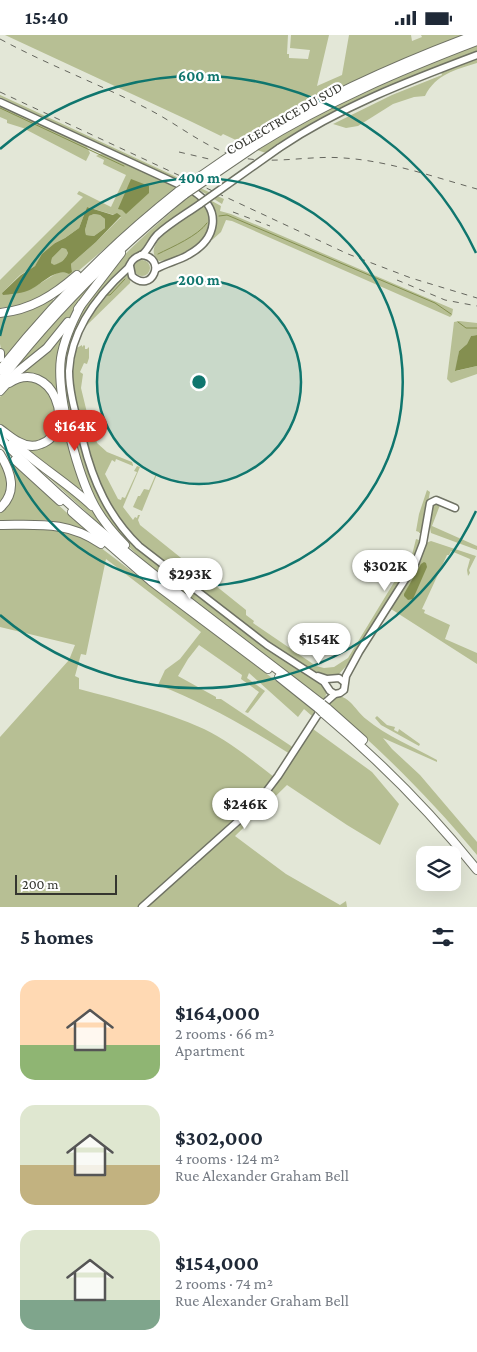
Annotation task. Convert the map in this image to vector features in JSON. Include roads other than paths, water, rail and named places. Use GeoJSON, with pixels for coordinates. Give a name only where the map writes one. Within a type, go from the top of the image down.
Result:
{"type":"FeatureCollection","features":[{"type":"Feature","properties":{"kind":"highway","name":"COLLECTRICE DU SUD"},"geometry":{"type":"LineString","coordinates":[[0,370],[68,290],[106,253],[182,193],[296,114],[412,59],[475,35]]}},
{"type":"Feature","properties":{"kind":"highway","name":"COLLECTRICE DU SUD"},"geometry":{"type":"LineString","coordinates":[[253,143],[340,98],[416,64],[477,41]]}},
{"type":"Feature","properties":{"kind":"highway","name":"COLLECTRICE DU SUD"},"geometry":{"type":"LineString","coordinates":[[0,381],[26,347],[72,295],[182,193]]}},
{"type":"Feature","properties":{"kind":"highway"},"geometry":{"type":"LineString","coordinates":[[0,391],[12,377],[55,340],[137,234]]}},
{"type":"Feature","properties":{"kind":"highway"},"geometry":{"type":"LineString","coordinates":[[0,313],[24,309],[46,299],[106,253]]}},
{"type":"Feature","properties":{"kind":"highway"},"geometry":{"type":"LineString","coordinates":[[81,305],[65,341],[60,375],[65,411],[78,463],[91,500],[114,534],[149,570]]}},
{"type":"Feature","properties":{"kind":"highway"},"geometry":{"type":"LineString","coordinates":[[0,391],[16,379],[23,377],[34,378],[40,380],[51,390],[58,403],[59,410],[59,419],[55,431],[48,441],[37,445],[26,445],[19,442],[0,429]]}},
{"type":"Feature","properties":{"kind":"highway"},"geometry":{"type":"LineString","coordinates":[[0,429],[20,449],[76,491],[99,512]]}},
{"type":"Feature","properties":{"kind":"highway"},"geometry":{"type":"LineString","coordinates":[[0,437],[68,502],[149,570],[353,731],[410,786],[477,862]]}},
{"type":"Feature","properties":{"kind":"highway"},"geometry":{"type":"LineString","coordinates":[[0,445],[48,491],[130,564]]}},
{"type":"Feature","properties":{"kind":"highway"},"geometry":{"type":"LineString","coordinates":[[0,454],[10,472],[12,483],[8,498],[0,508]]}},
{"type":"Feature","properties":{"kind":"highway"},"geometry":{"type":"LineString","coordinates":[[3,526],[36,524],[68,528],[96,540],[130,564],[323,707],[402,784],[477,870]]}},
{"type":"Feature","properties":{"kind":"main road"},"geometry":{"type":"LineString","coordinates":[[130,270],[134,259],[141,255],[159,233],[279,148],[323,121],[363,100],[477,55]]}},
{"type":"Feature","properties":{"kind":"main road"},"geometry":{"type":"LineString","coordinates":[[0,102],[193,191],[208,205],[213,221],[210,235],[192,253],[156,269],[153,276],[146,281],[138,281],[130,270]]}},
{"type":"Feature","properties":{"kind":"main road"},"geometry":{"type":"LineString","coordinates":[[150,244],[152,259],[156,269]]}},
{"type":"Feature","properties":{"kind":"main road"},"geometry":{"type":"LineString","coordinates":[[141,255],[159,263],[170,262]]}},
{"type":"Feature","properties":{"kind":"main road"},"geometry":{"type":"LineString","coordinates":[[130,270],[122,272],[111,282],[93,306],[76,340],[70,362],[72,399],[97,487],[116,520],[139,546],[255,636],[331,690],[340,693],[344,690],[344,682],[359,652],[415,564],[423,543],[430,503],[436,500],[455,508]]}},
{"type":"Feature","properties":{"kind":"main road"},"geometry":{"type":"LineString","coordinates":[[142,907],[256,805],[278,776],[323,707],[331,690],[329,682],[359,652]]}},
{"type":"Feature","properties":{"kind":"main road"},"geometry":{"type":"LineString","coordinates":[[304,669],[327,679],[335,678],[344,682]]}},
{"type":"Feature","properties":{"kind":"waterway"},"geometry":{"type":"LineString","coordinates":[[0,108],[124,166]]}},
{"type":"Feature","properties":{"kind":"waterway"},"geometry":{"type":"LineString","coordinates":[[219,216],[227,215],[435,303],[451,314]]}},
{"type":"Feature","properties":{"kind":"waterway"},"geometry":{"type":"LineString","coordinates":[[158,254],[191,237],[207,223]]}},
{"type":"Feature","properties":{"kind":"waterway"},"geometry":{"type":"LineString","coordinates":[[106,295],[110,295],[125,279]]}},
{"type":"Feature","properties":{"kind":"waterway"},"geometry":{"type":"LineString","coordinates":[[458,322],[466,328],[477,328]]}},
{"type":"Feature","properties":{"kind":"railway"},"geometry":{"type":"LineString","coordinates":[[0,39],[148,109],[214,148],[238,157],[264,160],[331,157],[378,162],[477,189]]}},
{"type":"Feature","properties":{"kind":"railway"},"geometry":{"type":"LineString","coordinates":[[0,92],[348,254],[411,278],[477,298]]}},
{"type":"Feature","properties":{"kind":"railway"},"geometry":{"type":"LineString","coordinates":[[179,152],[209,159]]}},
{"type":"Feature","properties":{"kind":"railway"},"geometry":{"type":"LineString","coordinates":[[233,212],[270,226]]}},
{"type":"Feature","properties":{"kind":"railway"},"geometry":{"type":"LineString","coordinates":[[397,280],[445,300],[477,306]]}}]}
